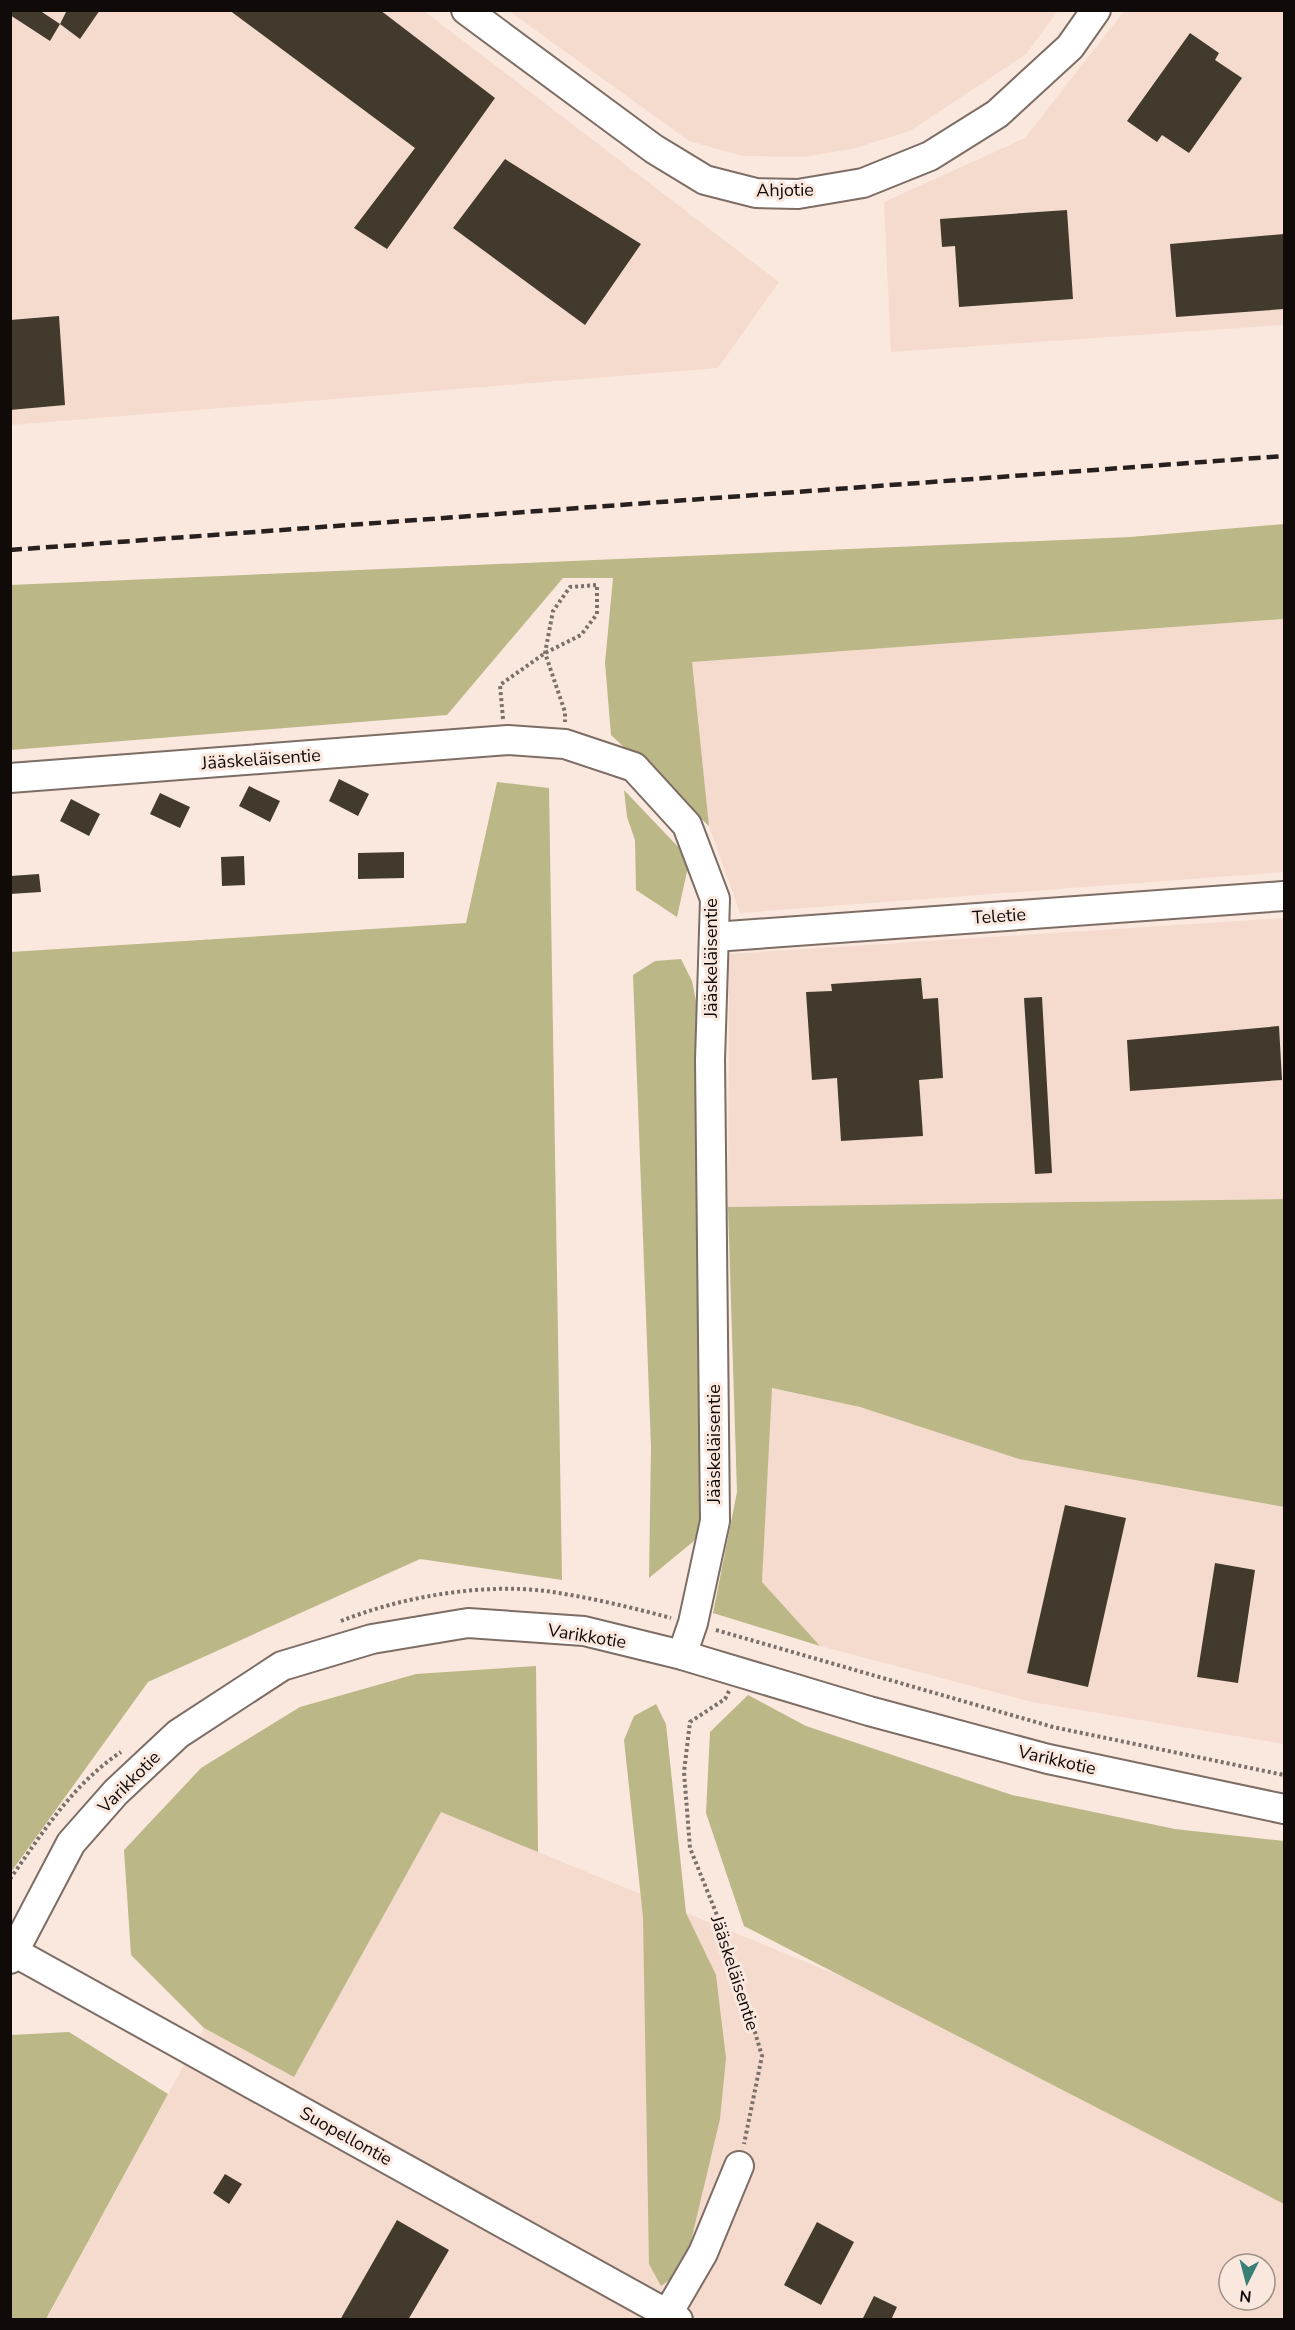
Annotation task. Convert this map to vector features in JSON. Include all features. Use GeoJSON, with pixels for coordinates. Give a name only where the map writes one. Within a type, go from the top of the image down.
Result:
{"type":"FeatureCollection","features":[{"type":"Feature","properties":{"kind":"street","name":"Ahjotie"},"geometry":{"type":"LineString","coordinates":[[465,10],[654,149],[705,180],[756,193],[798,194],[863,183],[930,156],[997,114],[1070,47],[1096,10]]}},
{"type":"Feature","properties":{"kind":"street","name":"Jääskeläisentie"},"geometry":{"type":"LineString","coordinates":[[10,778],[508,741],[565,744],[634,767],[687,825],[715,899],[710,1060],[715,1521],[693,1623],[682,1655]]}},
{"type":"Feature","properties":{"kind":"street","name":"Teletie"},"geometry":{"type":"LineString","coordinates":[[714,937],[1284,896]]}},
{"type":"Feature","properties":{"kind":"street","name":"Varikkotie"},"geometry":{"type":"LineString","coordinates":[[12,1956],[71,1843],[116,1792],[178,1734],[282,1666],[372,1639],[468,1623],[584,1631],[682,1655],[869,1711],[1048,1759],[1284,1809]]}},
{"type":"Feature","properties":{"kind":"street","name":"Suopellontie"},"geometry":{"type":"LineString","coordinates":[[12,1956],[670,2318]]}},
{"type":"Feature","properties":{"kind":"street"},"geometry":{"type":"LineString","coordinates":[[670,2318],[703,2253],[740,2166]]}},
{"type":"Feature","properties":{"kind":"path"},"geometry":{"type":"LineString","coordinates":[[508,741],[502,713],[500,685],[545,652],[581,635],[597,614],[597,585],[570,588],[553,611],[545,652],[565,712],[565,744]]}},
{"type":"Feature","properties":{"kind":"path"},"geometry":{"type":"LineString","coordinates":[[340,1622],[370,1610],[462,1590],[544,1591],[616,1604],[693,1623],[1053,1727],[1284,1775]]}},
{"type":"Feature","properties":{"kind":"path","name":"Jääskeläisentie"},"geometry":{"type":"LineString","coordinates":[[737,1671],[725,1700],[690,1722],[684,1772],[690,1848],[731,1950],[762,2056],[740,2166]]}},
{"type":"Feature","properties":{"kind":"path"},"geometry":{"type":"LineString","coordinates":[[10,1879],[60,1808],[99,1767],[128,1748]]}},
{"type":"Feature","properties":{"kind":"shaded area"},"geometry":{"type":"Polygon","coordinates":[[[11,11],[424,11],[779,282],[718,368],[11,425],[11,11]]]}},
{"type":"Feature","properties":{"kind":"shaded area"},"geometry":{"type":"Polygon","coordinates":[[[509,11],[1058,11],[1026,54],[910,131],[852,149],[804,157],[742,156],[689,141],[509,11]]]}},
{"type":"Feature","properties":{"kind":"shaded area"},"geometry":{"type":"Polygon","coordinates":[[[1124,11],[1284,11],[1284,325],[891,352],[884,202],[1025,138],[1124,11]]]}},
{"type":"Feature","properties":{"kind":"shaded area"},"geometry":{"type":"Polygon","coordinates":[[[1284,524],[1284,619],[692,662],[709,826],[611,735],[605,663],[613,578],[563,578],[447,715],[11,750],[10,585],[1130,537],[1284,524]]]}},
{"type":"Feature","properties":{"kind":"shaded area"},"geometry":{"type":"Polygon","coordinates":[[[1284,619],[1284,872],[740,913],[709,826],[691,662],[1284,619]]]}},
{"type":"Feature","properties":{"kind":"shaded area"},"geometry":{"type":"Polygon","coordinates":[[[497,782],[549,788],[562,1580],[420,1559],[148,1682],[11,1872],[11,952],[466,923],[497,782]]]}},
{"type":"Feature","properties":{"kind":"shaded area"},"geometry":{"type":"Polygon","coordinates":[[[624,790],[682,851],[688,867],[677,917],[636,890],[635,840],[627,817],[624,790]]]}},
{"type":"Feature","properties":{"kind":"shaded area"},"geometry":{"type":"Polygon","coordinates":[[[1284,918],[1284,1199],[728,1207],[729,954],[1284,918]]]}},
{"type":"Feature","properties":{"kind":"shaded area"},"geometry":{"type":"Polygon","coordinates":[[[681,959],[692,981],[697,1006],[712,1494],[694,1541],[649,1578],[651,1447],[633,975],[655,961],[681,959]]]}},
{"type":"Feature","properties":{"kind":"shaded area"},"geometry":{"type":"Polygon","coordinates":[[[1284,1199],[1284,1507],[1019,1459],[860,1407],[772,1388],[762,1582],[820,1646],[713,1613],[737,1492],[728,1207],[1284,1199]]]}},
{"type":"Feature","properties":{"kind":"shaded area"},"geometry":{"type":"Polygon","coordinates":[[[771,1388],[860,1407],[1019,1459],[1284,1507],[1284,1744],[1032,1702],[820,1646],[762,1582],[771,1388]]]}},
{"type":"Feature","properties":{"kind":"shaded area"},"geometry":{"type":"Polygon","coordinates":[[[536,1666],[538,1852],[441,1812],[294,2077],[204,2028],[131,1955],[124,1850],[201,1768],[300,1707],[416,1674],[536,1666]]]}},
{"type":"Feature","properties":{"kind":"shaded area"},"geometry":{"type":"Polygon","coordinates":[[[748,1695],[806,1726],[1012,1795],[1175,1829],[1284,1841],[1284,2204],[744,1926],[706,1813],[710,1732],[748,1695]]]}},
{"type":"Feature","properties":{"kind":"shaded area"},"geometry":{"type":"Polygon","coordinates":[[[656,1704],[666,1724],[686,1913],[716,1975],[726,2058],[720,2119],[690,2245],[682,2271],[661,2286],[649,2264],[643,1917],[624,1740],[634,1716],[656,1704]]]}},
{"type":"Feature","properties":{"kind":"shaded area"},"geometry":{"type":"Polygon","coordinates":[[[441,1812],[1202,2125],[1284,2174],[1284,2319],[46,2320],[204,2028],[294,2077],[441,1812]]]}},
{"type":"Feature","properties":{"kind":"shaded area"},"geometry":{"type":"Polygon","coordinates":[[[69,2032],[168,2094],[46,2319],[11,2319],[11,2035],[69,2032]]]}},
{"type":"Feature","properties":{"kind":"building"},"geometry":{"type":"Polygon","coordinates":[[[10,10],[39,10],[60,24],[50,41],[10,15],[10,10]]]}},
{"type":"Feature","properties":{"kind":"building"},"geometry":{"type":"Polygon","coordinates":[[[67,10],[100,10],[80,39],[60,24],[67,10]]]}},
{"type":"Feature","properties":{"kind":"building"},"geometry":{"type":"Polygon","coordinates":[[[229,10],[380,10],[495,98],[387,249],[354,228],[415,148],[229,10]]]}},
{"type":"Feature","properties":{"kind":"building"},"geometry":{"type":"Polygon","coordinates":[[[1190,33],[1219,53],[1215,60],[1242,78],[1189,153],[1162,135],[1157,142],[1127,121],[1190,33]]]}},
{"type":"Feature","properties":{"kind":"building"},"geometry":{"type":"Polygon","coordinates":[[[505,159],[641,244],[585,325],[453,228],[505,159]]]}},
{"type":"Feature","properties":{"kind":"building"},"geometry":{"type":"Polygon","coordinates":[[[1067,210],[1073,299],[959,307],[955,246],[942,247],[940,219],[1067,210]]]}},
{"type":"Feature","properties":{"kind":"building"},"geometry":{"type":"Polygon","coordinates":[[[1284,234],[1284,309],[1176,317],[1170,244],[1284,234]]]}},
{"type":"Feature","properties":{"kind":"building"},"geometry":{"type":"Polygon","coordinates":[[[59,316],[65,405],[10,410],[10,320],[59,316]]]}},
{"type":"Feature","properties":{"kind":"building"},"geometry":{"type":"Polygon","coordinates":[[[339,779],[369,794],[358,816],[329,801],[339,779]]]}},
{"type":"Feature","properties":{"kind":"building"},"geometry":{"type":"Polygon","coordinates":[[[249,786],[280,801],[270,822],[239,806],[249,786]]]}},
{"type":"Feature","properties":{"kind":"building"},"geometry":{"type":"Polygon","coordinates":[[[160,793],[190,807],[180,828],[150,814],[160,793]]]}},
{"type":"Feature","properties":{"kind":"building"},"geometry":{"type":"Polygon","coordinates":[[[71,799],[100,814],[89,836],[60,821],[71,799]]]}},
{"type":"Feature","properties":{"kind":"building"},"geometry":{"type":"Polygon","coordinates":[[[404,852],[404,878],[358,879],[358,853],[404,852]]]}},
{"type":"Feature","properties":{"kind":"building"},"geometry":{"type":"Polygon","coordinates":[[[244,856],[245,885],[222,886],[221,857],[244,856]]]}},
{"type":"Feature","properties":{"kind":"building"},"geometry":{"type":"Polygon","coordinates":[[[39,874],[41,892],[10,894],[10,876],[39,874]]]}},
{"type":"Feature","properties":{"kind":"building"},"geometry":{"type":"Polygon","coordinates":[[[921,978],[923,999],[938,998],[943,1078],[919,1080],[923,1136],[841,1141],[837,1078],[812,1080],[806,992],[832,991],[831,984],[921,978]]]}},
{"type":"Feature","properties":{"kind":"building"},"geometry":{"type":"Polygon","coordinates":[[[1042,997],[1052,1173],[1035,1174],[1024,998],[1042,997]]]}},
{"type":"Feature","properties":{"kind":"building"},"geometry":{"type":"Polygon","coordinates":[[[1279,1026],[1282,1080],[1130,1091],[1127,1040],[1279,1026]]]}},
{"type":"Feature","properties":{"kind":"building"},"geometry":{"type":"Polygon","coordinates":[[[1065,1505],[1126,1518],[1088,1687],[1027,1673],[1065,1505]]]}},
{"type":"Feature","properties":{"kind":"building"},"geometry":{"type":"Polygon","coordinates":[[[1215,1563],[1255,1570],[1238,1683],[1197,1677],[1215,1563]]]}},
{"type":"Feature","properties":{"kind":"building"},"geometry":{"type":"Polygon","coordinates":[[[225,2174],[242,2184],[229,2204],[213,2193],[225,2174]]]}},
{"type":"Feature","properties":{"kind":"building"},"geometry":{"type":"Polygon","coordinates":[[[397,2220],[449,2250],[408,2320],[340,2320],[397,2220]]]}},
{"type":"Feature","properties":{"kind":"building"},"geometry":{"type":"Polygon","coordinates":[[[817,2222],[854,2242],[821,2305],[784,2285],[817,2222]]]}},
{"type":"Feature","properties":{"kind":"building"},"geometry":{"type":"Polygon","coordinates":[[[874,2296],[897,2307],[891,2320],[862,2320],[874,2296]]]}},
{"type":"Feature","properties":{"kind":"railway"},"geometry":{"type":"LineString","coordinates":[[10,550],[1284,456]]}}]}
